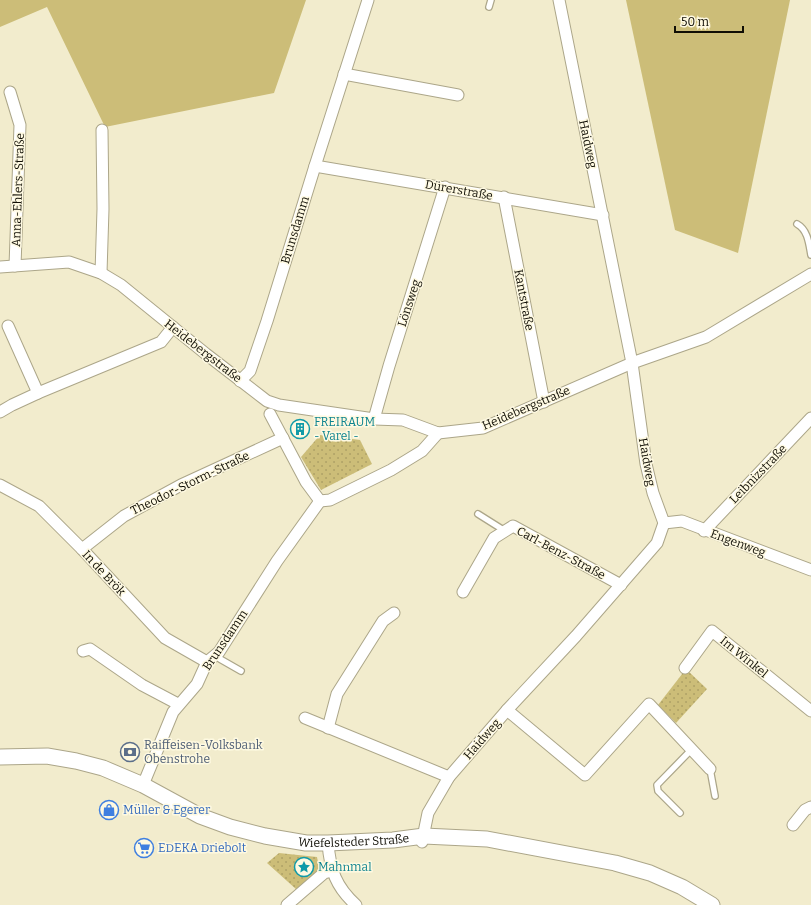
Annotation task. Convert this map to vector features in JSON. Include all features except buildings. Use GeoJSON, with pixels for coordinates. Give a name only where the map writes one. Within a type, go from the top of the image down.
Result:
{"type":"FeatureCollection","features":[{"type":"Feature","properties":{"kind":"main road","name":"Wiefelsteder Straße"},"geometry":{"type":"LineString","coordinates":[[0,757],[48,756],[103,768],[143,785],[200,816],[230,828],[280,839],[306,843],[487,839],[616,863],[650,873],[682,887],[712,905]]}},
{"type":"Feature","properties":{"kind":"street","name":"Brunsdamm"},"geometry":{"type":"LineString","coordinates":[[240,380],[250,371],[267,321],[314,166],[368,0]]}},
{"type":"Feature","properties":{"kind":"street","name":"Haidweg"},"geometry":{"type":"LineString","coordinates":[[423,840],[428,813],[449,777],[507,710],[576,636],[657,543],[664,523],[653,493],[646,464],[632,363],[559,0]]}},
{"type":"Feature","properties":{"kind":"street"},"geometry":{"type":"LineString","coordinates":[[344,74],[458,95]]}},
{"type":"Feature","properties":{"kind":"street","name":"Anna-Ehlers-Straße"},"geometry":{"type":"LineString","coordinates":[[10,92],[20,124],[15,266]]}},
{"type":"Feature","properties":{"kind":"street"},"geometry":{"type":"LineString","coordinates":[[101,273],[103,209],[102,130]]}},
{"type":"Feature","properties":{"kind":"street","name":"Dürerstraße"},"geometry":{"type":"LineString","coordinates":[[314,166],[603,215]]}},
{"type":"Feature","properties":{"kind":"street","name":"Lönsweg"},"geometry":{"type":"LineString","coordinates":[[374,419],[445,187]]}},
{"type":"Feature","properties":{"kind":"street","name":"Kantstraße"},"geometry":{"type":"LineString","coordinates":[[504,197],[544,402]]}},
{"type":"Feature","properties":{"kind":"street","name":"Heidebergstraße"},"geometry":{"type":"LineString","coordinates":[[0,267],[69,262],[101,273],[121,285],[267,401],[374,419],[403,420],[438,433],[483,428],[632,363],[706,337],[811,274]]}},
{"type":"Feature","properties":{"kind":"street"},"geometry":{"type":"LineString","coordinates":[[8,326],[38,393]]}},
{"type":"Feature","properties":{"kind":"street"},"geometry":{"type":"LineString","coordinates":[[0,412],[38,393],[161,342],[173,327]]}},
{"type":"Feature","properties":{"kind":"street"},"geometry":{"type":"LineString","coordinates":[[270,414],[306,482],[320,501],[330,500],[391,470],[422,451],[438,433]]}},
{"type":"Feature","properties":{"kind":"street","name":"Leibnizstraße"},"geometry":{"type":"LineString","coordinates":[[704,530],[811,418]]}},
{"type":"Feature","properties":{"kind":"street","name":"Theodor-Storm-Straße"},"geometry":{"type":"LineString","coordinates":[[82,550],[124,516],[181,485],[283,438]]}},
{"type":"Feature","properties":{"kind":"street","name":"In de Brök"},"geometry":{"type":"LineString","coordinates":[[0,484],[39,506],[165,638],[207,662]]}},
{"type":"Feature","properties":{"kind":"street","name":"Brunsdamm"},"geometry":{"type":"LineString","coordinates":[[143,785],[173,712],[178,704],[197,684],[207,662],[219,652],[254,595],[320,501]]}},
{"type":"Feature","properties":{"kind":"street","name":"Engenweg"},"geometry":{"type":"LineString","coordinates":[[664,523],[682,521],[811,570]]}},
{"type":"Feature","properties":{"kind":"street","name":"Carl-Benz-Straße"},"geometry":{"type":"LineString","coordinates":[[464,592],[494,538],[513,526],[621,585]]}},
{"type":"Feature","properties":{"kind":"street"},"geometry":{"type":"LineString","coordinates":[[328,728],[337,694],[383,621],[394,613]]}},
{"type":"Feature","properties":{"kind":"street","name":"Im Winkel"},"geometry":{"type":"LineString","coordinates":[[685,668],[712,631],[811,711]]}},
{"type":"Feature","properties":{"kind":"street"},"geometry":{"type":"LineString","coordinates":[[83,651],[90,649],[142,685],[178,704]]}},
{"type":"Feature","properties":{"kind":"street"},"geometry":{"type":"LineString","coordinates":[[507,710],[585,775],[650,704],[710,769]]}},
{"type":"Feature","properties":{"kind":"street"},"geometry":{"type":"LineString","coordinates":[[305,718],[449,777]]}},
{"type":"Feature","properties":{"kind":"street"},"geometry":{"type":"LineString","coordinates":[[793,825],[805,810],[811,807]]}},
{"type":"Feature","properties":{"kind":"street"},"geometry":{"type":"LineString","coordinates":[[328,843],[332,870],[337,882],[341,889],[356,905]]}},
{"type":"Feature","properties":{"kind":"street"},"geometry":{"type":"LineString","coordinates":[[287,905],[324,873],[332,870]]}},
{"type":"Feature","properties":{"kind":"lane"},"geometry":{"type":"LineString","coordinates":[[489,7],[491,0]]}},
{"type":"Feature","properties":{"kind":"lane"},"geometry":{"type":"LineString","coordinates":[[797,224],[802,227],[806,234],[811,255]]}},
{"type":"Feature","properties":{"kind":"lane"},"geometry":{"type":"LineString","coordinates":[[478,514],[505,531]]}},
{"type":"Feature","properties":{"kind":"lane"},"geometry":{"type":"LineString","coordinates":[[219,652],[220,659],[241,671]]}},
{"type":"Feature","properties":{"kind":"lane"},"geometry":{"type":"LineString","coordinates":[[680,813],[658,791],[657,785],[692,749]]}},
{"type":"Feature","properties":{"kind":"lane"},"geometry":{"type":"LineString","coordinates":[[710,769],[715,796]]}},
{"type":"Feature","properties":{"kind":"shaded area"},"geometry":{"type":"Polygon","coordinates":[[[0,0],[306,0],[274,93],[105,127],[47,7],[0,27],[0,0]]]}},
{"type":"Feature","properties":{"kind":"shaded area"},"geometry":{"type":"Polygon","coordinates":[[[626,0],[790,0],[738,253],[675,230],[626,0]]]}},
{"type":"Feature","properties":{"kind":"shaded area"},"geometry":{"type":"Polygon","coordinates":[[[320,435],[360,440],[372,464],[321,490],[301,457],[320,435]]]}},
{"type":"Feature","properties":{"kind":"shaded area"},"geometry":{"type":"Polygon","coordinates":[[[686,669],[707,689],[676,723],[658,705],[686,669]]]}},
{"type":"Feature","properties":{"kind":"shaded area"},"geometry":{"type":"Polygon","coordinates":[[[279,853],[317,857],[320,872],[297,890],[267,863],[279,853]]]}},
{"type":"Feature","properties":{"kind":"place","name":"FREIRAUM - Varel -"},"geometry":{"type":"Point","coordinates":[300,429]}},
{"type":"Feature","properties":{"kind":"place","name":"Raiffeisen-Volksbank Obenstrohe"},"geometry":{"type":"Point","coordinates":[130,752]}},
{"type":"Feature","properties":{"kind":"place","name":"Müller & Egerer"},"geometry":{"type":"Point","coordinates":[109,810]}},
{"type":"Feature","properties":{"kind":"place","name":"EDEKA Driebolt"},"geometry":{"type":"Point","coordinates":[144,848]}},
{"type":"Feature","properties":{"kind":"place","name":"Mahnmal"},"geometry":{"type":"Point","coordinates":[304,867]}}]}
